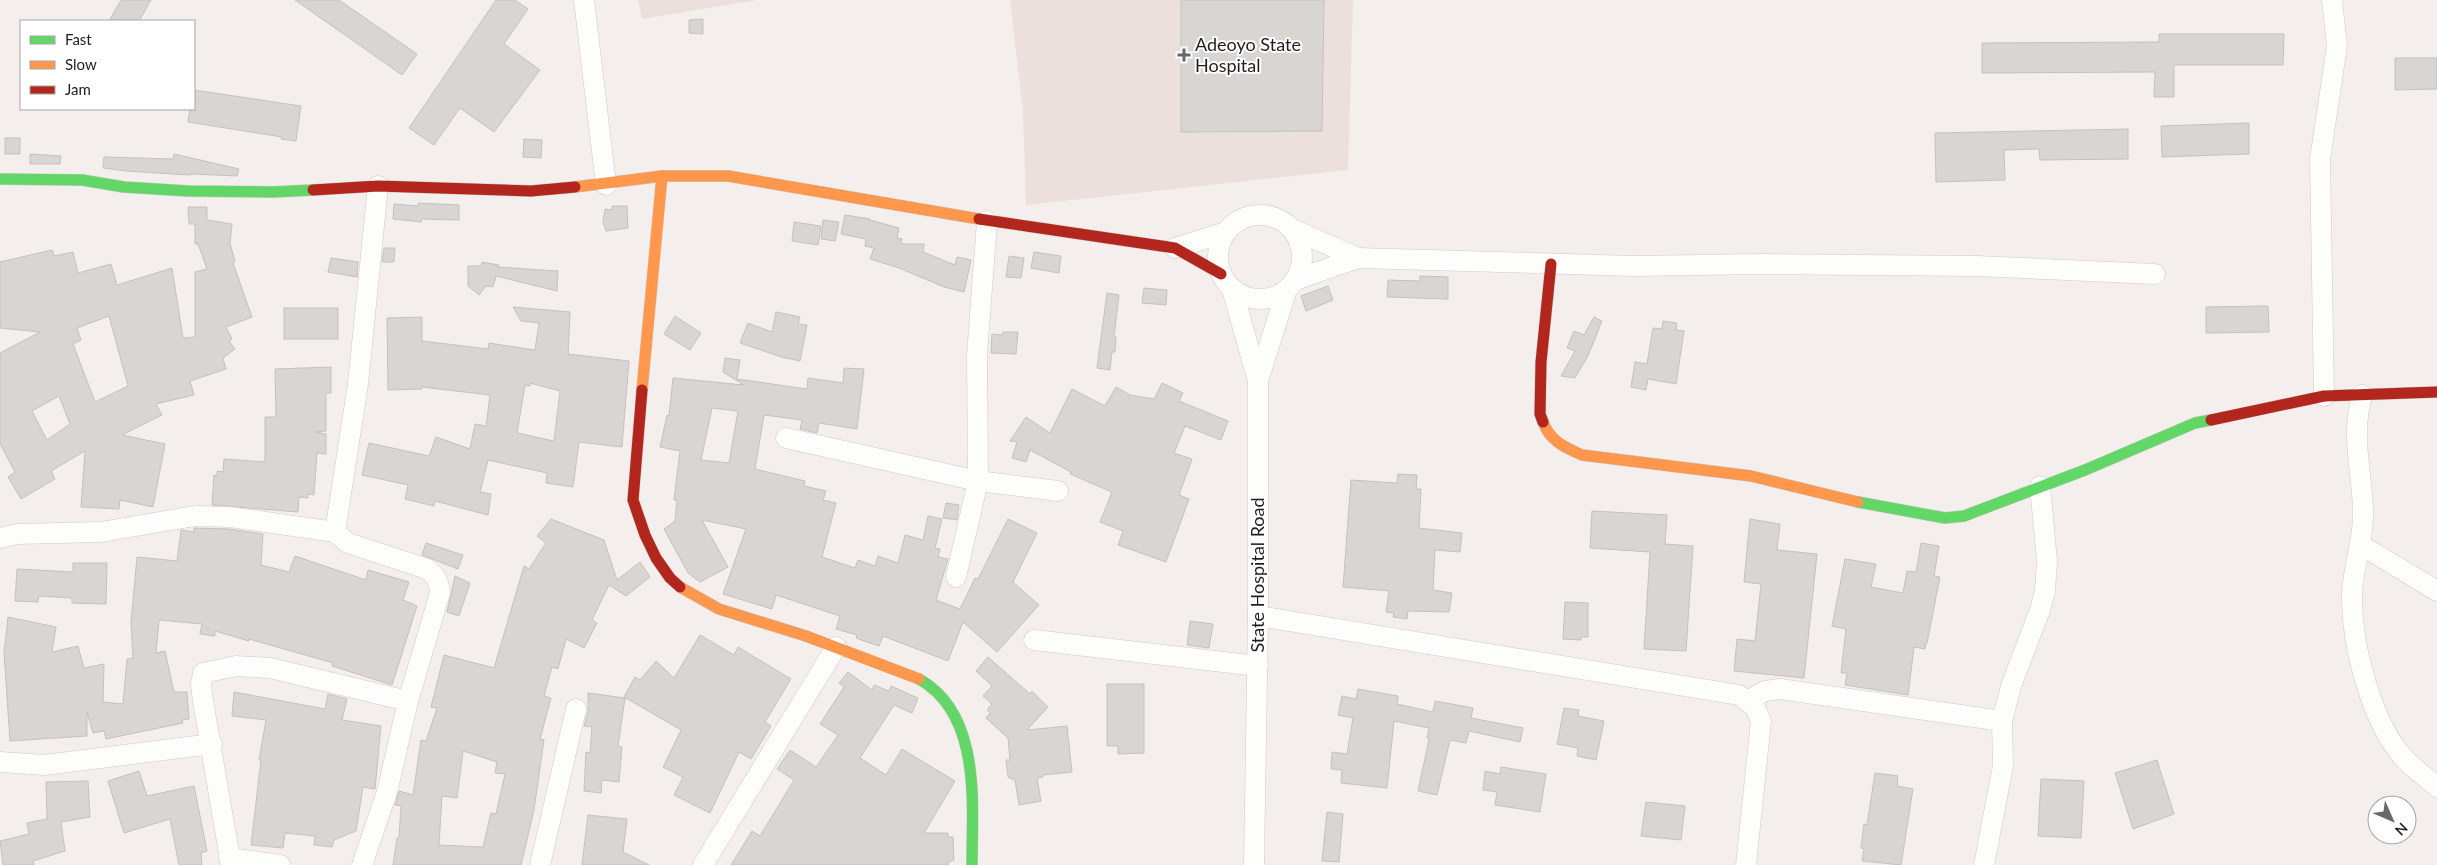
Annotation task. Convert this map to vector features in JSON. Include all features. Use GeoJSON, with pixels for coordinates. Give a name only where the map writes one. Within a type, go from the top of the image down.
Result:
{"type":"FeatureCollection","features":[{"type":"Feature","properties":{"kind":"street"},"geometry":{"type":"LineString","coordinates":[[584,0],[606,185]]}},
{"type":"Feature","properties":{"kind":"street"},"geometry":{"type":"LineString","coordinates":[[2324,396],[2320,159],[2337,46],[2332,0]]}},
{"type":"Feature","properties":{"kind":"street"},"geometry":{"type":"LineString","coordinates":[[662,176],[650,289],[633,500],[638,521],[663,568],[678,586],[698,599],[721,609],[797,632],[916,677],[935,688],[945,700],[965,741],[971,789],[972,865]]}},
{"type":"Feature","properties":{"kind":"street"},"geometry":{"type":"LineString","coordinates":[[0,179],[82,180],[124,187],[188,191],[273,192],[378,186],[530,191],[606,185],[662,176],[728,176],[882,201],[987,221],[1175,248],[1254,299],[1266,299],[1277,295],[1291,284],[1358,258]]}},
{"type":"Feature","properties":{"kind":"street"},"geometry":{"type":"LineString","coordinates":[[335,532],[358,384],[378,186]]}},
{"type":"Feature","properties":{"kind":"street"},"geometry":{"type":"LineString","coordinates":[[1175,248],[1226,232],[1242,219],[1258,215],[1274,217],[1292,229],[1358,258],[1551,264],[1977,266],[2155,274]]}},
{"type":"Feature","properties":{"kind":"street"},"geometry":{"type":"LineString","coordinates":[[956,577],[978,481],[977,355],[987,221]]}},
{"type":"Feature","properties":{"kind":"street"},"geometry":{"type":"LineString","coordinates":[[1291,284],[1302,260],[1300,244],[1292,229]]}},
{"type":"Feature","properties":{"kind":"street"},"geometry":{"type":"LineString","coordinates":[[1226,232],[1218,253],[1258,381]]}},
{"type":"Feature","properties":{"kind":"street"},"geometry":{"type":"LineString","coordinates":[[1551,264],[1542,362],[1540,414],[1548,435],[1563,447],[1582,455],[1751,476],[1858,502],[1945,518],[1964,516],[2196,423],[2324,396],[2437,392]]}},
{"type":"Feature","properties":{"kind":"street","name":"State Hospital Road"},"geometry":{"type":"LineString","coordinates":[[1254,865],[1258,666],[1258,381],[1291,284]]}},
{"type":"Feature","properties":{"kind":"street"},"geometry":{"type":"LineString","coordinates":[[2362,395],[2356,416],[2355,433],[2363,515],[2361,545],[2352,598],[2360,663],[2366,686],[2382,724],[2402,756],[2437,787]]}},
{"type":"Feature","properties":{"kind":"street"},"geometry":{"type":"LineString","coordinates":[[786,438],[978,481],[1058,491]]}},
{"type":"Feature","properties":{"kind":"street"},"geometry":{"type":"LineString","coordinates":[[1984,865],[2003,766],[2002,721],[2011,686],[2040,610],[2045,591],[2047,561],[2040,486]]}},
{"type":"Feature","properties":{"kind":"street"},"geometry":{"type":"LineString","coordinates":[[0,538],[17,534],[101,532],[195,516],[230,517],[335,532],[348,543],[427,569],[439,582],[440,593],[408,701],[387,792],[362,865]]}},
{"type":"Feature","properties":{"kind":"street"},"geometry":{"type":"LineString","coordinates":[[2361,545],[2437,591]]}},
{"type":"Feature","properties":{"kind":"street"},"geometry":{"type":"LineString","coordinates":[[1258,616],[1739,695],[1755,707],[1761,721],[1746,865]]}},
{"type":"Feature","properties":{"kind":"street"},"geometry":{"type":"LineString","coordinates":[[1034,640],[1258,666]]}},
{"type":"Feature","properties":{"kind":"street"},"geometry":{"type":"LineString","coordinates":[[703,865],[836,647]]}},
{"type":"Feature","properties":{"kind":"street"},"geometry":{"type":"LineString","coordinates":[[280,865],[230,861],[201,685],[203,673],[222,668],[270,668],[408,701]]}},
{"type":"Feature","properties":{"kind":"street"},"geometry":{"type":"LineString","coordinates":[[1747,701],[1764,691],[1780,689],[2002,721]]}},
{"type":"Feature","properties":{"kind":"street"},"geometry":{"type":"LineString","coordinates":[[540,865],[576,709]]}},
{"type":"Feature","properties":{"kind":"street"},"geometry":{"type":"LineString","coordinates":[[0,762],[45,765],[212,744]]}},
{"type":"Feature","properties":{"kind":"shaded area"},"geometry":{"type":"Polygon","coordinates":[[[638,0],[757,0],[642,19],[638,0]]]}},
{"type":"Feature","properties":{"kind":"shaded area","name":"Adeoyo State Hospital"},"geometry":{"type":"Polygon","coordinates":[[[1010,0],[1353,0],[1348,170],[1026,205],[1023,110],[1010,0]]]}},
{"type":"Feature","properties":{"kind":"building"},"geometry":{"type":"Polygon","coordinates":[[[121,0],[151,0],[140,20],[110,20],[121,0]]]}},
{"type":"Feature","properties":{"kind":"building"},"geometry":{"type":"Polygon","coordinates":[[[295,0],[339,0],[417,54],[402,75],[295,0]]]}},
{"type":"Feature","properties":{"kind":"building"},"geometry":{"type":"Polygon","coordinates":[[[496,0],[515,0],[528,9],[504,44],[540,70],[494,132],[460,108],[434,145],[409,128],[496,0]]]}},
{"type":"Feature","properties":{"kind":"building"},"geometry":{"type":"Polygon","coordinates":[[[1181,0],[1324,0],[1322,131],[1181,132],[1181,0]]]}},
{"type":"Feature","properties":{"kind":"building"},"geometry":{"type":"Polygon","coordinates":[[[703,19],[703,34],[689,33],[689,20],[703,19]]]}},
{"type":"Feature","properties":{"kind":"building"},"geometry":{"type":"Polygon","coordinates":[[[2159,34],[2284,34],[2283,65],[2174,65],[2174,97],[2154,97],[2155,72],[1982,73],[1982,43],[2159,42],[2159,34]]]}},
{"type":"Feature","properties":{"kind":"building"},"geometry":{"type":"Polygon","coordinates":[[[2395,58],[2437,58],[2437,89],[2395,90],[2395,58]]]}},
{"type":"Feature","properties":{"kind":"building"},"geometry":{"type":"Polygon","coordinates":[[[195,90],[301,106],[296,141],[281,139],[282,137],[188,122],[190,110],[195,110],[195,90]]]}},
{"type":"Feature","properties":{"kind":"building"},"geometry":{"type":"Polygon","coordinates":[[[2249,123],[2249,154],[2162,157],[2161,126],[2249,123]]]}},
{"type":"Feature","properties":{"kind":"building"},"geometry":{"type":"Polygon","coordinates":[[[2128,129],[2128,159],[2040,160],[2039,149],[2004,150],[2005,180],[1936,182],[1935,133],[2128,129]]]}},
{"type":"Feature","properties":{"kind":"building"},"geometry":{"type":"Polygon","coordinates":[[[5,138],[20,138],[20,154],[5,154],[5,138]]]}},
{"type":"Feature","properties":{"kind":"building"},"geometry":{"type":"Polygon","coordinates":[[[524,139],[542,140],[541,158],[523,157],[524,139]]]}},
{"type":"Feature","properties":{"kind":"building"},"geometry":{"type":"Polygon","coordinates":[[[30,154],[61,156],[60,164],[30,164],[30,154]]]}},
{"type":"Feature","properties":{"kind":"building"},"geometry":{"type":"Polygon","coordinates":[[[174,154],[239,169],[237,176],[189,175],[103,168],[104,157],[173,159],[174,154]]]}},
{"type":"Feature","properties":{"kind":"building"},"geometry":{"type":"Polygon","coordinates":[[[418,203],[459,205],[459,220],[422,219],[421,222],[393,219],[394,204],[418,206],[418,203]]]}},
{"type":"Feature","properties":{"kind":"building"},"geometry":{"type":"Polygon","coordinates":[[[612,206],[627,206],[628,228],[606,231],[603,222],[605,209],[612,210],[612,206]]]}},
{"type":"Feature","properties":{"kind":"building"},"geometry":{"type":"Polygon","coordinates":[[[188,207],[207,207],[207,220],[232,224],[230,243],[235,262],[233,263],[252,317],[226,327],[232,339],[229,341],[235,349],[223,358],[226,369],[190,381],[194,395],[156,404],[162,415],[122,435],[165,444],[153,507],[120,500],[119,509],[81,507],[85,451],[51,471],[55,479],[21,499],[8,477],[15,472],[0,444],[0,353],[40,332],[0,328],[0,262],[52,250],[54,256],[73,252],[78,273],[111,264],[117,285],[172,268],[183,338],[195,337],[195,272],[207,269],[198,244],[195,244],[195,224],[189,224],[188,207]],[[109,316],[77,328],[81,340],[73,344],[95,402],[128,386],[109,316]],[[59,396],[32,411],[47,440],[70,424],[59,396]]]}},
{"type":"Feature","properties":{"kind":"building"},"geometry":{"type":"Polygon","coordinates":[[[845,215],[870,219],[899,228],[897,238],[902,239],[901,244],[924,244],[923,252],[955,265],[957,257],[971,260],[964,292],[944,287],[899,268],[870,259],[874,248],[865,246],[866,239],[841,234],[845,215]]]}},
{"type":"Feature","properties":{"kind":"building"},"geometry":{"type":"Polygon","coordinates":[[[823,220],[839,222],[835,241],[821,239],[823,220]]]}},
{"type":"Feature","properties":{"kind":"building"},"geometry":{"type":"Polygon","coordinates":[[[794,222],[821,226],[818,245],[792,241],[794,222]]]}},
{"type":"Feature","properties":{"kind":"building"},"geometry":{"type":"Polygon","coordinates":[[[384,248],[395,248],[394,262],[382,262],[384,248]]]}},
{"type":"Feature","properties":{"kind":"building"},"geometry":{"type":"Polygon","coordinates":[[[1034,252],[1061,256],[1059,273],[1031,268],[1034,252]]]}},
{"type":"Feature","properties":{"kind":"building"},"geometry":{"type":"Polygon","coordinates":[[[1009,256],[1024,258],[1021,278],[1006,277],[1009,256]]]}},
{"type":"Feature","properties":{"kind":"building"},"geometry":{"type":"Polygon","coordinates":[[[331,258],[358,262],[357,277],[328,272],[331,258]]]}},
{"type":"Feature","properties":{"kind":"building"},"geometry":{"type":"Polygon","coordinates":[[[482,262],[499,265],[498,267],[558,271],[557,291],[496,276],[493,287],[486,286],[479,295],[468,286],[468,266],[481,266],[482,262]]]}},
{"type":"Feature","properties":{"kind":"building"},"geometry":{"type":"Polygon","coordinates":[[[1420,276],[1448,277],[1448,299],[1387,297],[1388,280],[1420,281],[1420,276]]]}},
{"type":"Feature","properties":{"kind":"building"},"geometry":{"type":"Polygon","coordinates":[[[1328,286],[1333,300],[1306,311],[1301,296],[1328,286]]]}},
{"type":"Feature","properties":{"kind":"building"},"geometry":{"type":"Polygon","coordinates":[[[1144,288],[1167,290],[1166,305],[1142,303],[1144,288]]]}},
{"type":"Feature","properties":{"kind":"building"},"geometry":{"type":"Polygon","coordinates":[[[1107,293],[1119,295],[1114,336],[1116,337],[1115,352],[1112,352],[1110,370],[1097,368],[1107,293]]]}},
{"type":"Feature","properties":{"kind":"building"},"geometry":{"type":"Polygon","coordinates":[[[2268,306],[2269,332],[2206,333],[2206,307],[2268,306]]]}},
{"type":"Feature","properties":{"kind":"building"},"geometry":{"type":"Polygon","coordinates":[[[513,307],[570,312],[568,354],[629,361],[622,447],[579,442],[573,487],[546,483],[547,473],[488,460],[480,492],[491,494],[488,515],[435,501],[434,506],[405,499],[408,485],[362,475],[369,443],[429,456],[436,437],[470,449],[475,424],[486,426],[490,395],[422,387],[422,389],[388,390],[387,318],[422,317],[422,341],[488,349],[489,343],[535,350],[539,323],[521,321],[513,307]],[[530,383],[530,386],[525,385],[517,433],[554,441],[560,391],[530,383]]]}},
{"type":"Feature","properties":{"kind":"building"},"geometry":{"type":"Polygon","coordinates":[[[284,308],[338,308],[338,339],[284,339],[284,308]]]}},
{"type":"Feature","properties":{"kind":"building"},"geometry":{"type":"Polygon","coordinates":[[[776,312],[800,317],[798,324],[807,325],[800,361],[781,357],[740,343],[748,323],[772,332],[776,312]]]}},
{"type":"Feature","properties":{"kind":"building"},"geometry":{"type":"Polygon","coordinates":[[[675,316],[701,333],[690,350],[664,334],[675,316]]]}},
{"type":"Feature","properties":{"kind":"building"},"geometry":{"type":"Polygon","coordinates":[[[1594,317],[1602,321],[1588,356],[1575,378],[1561,376],[1575,351],[1567,348],[1574,331],[1584,335],[1594,317]]]}},
{"type":"Feature","properties":{"kind":"building"},"geometry":{"type":"Polygon","coordinates":[[[1663,321],[1677,323],[1676,330],[1684,331],[1676,384],[1648,379],[1646,390],[1631,387],[1635,362],[1647,364],[1653,328],[1662,329],[1663,321]]]}},
{"type":"Feature","properties":{"kind":"building"},"geometry":{"type":"Polygon","coordinates":[[[1003,332],[1018,332],[1016,354],[991,353],[992,334],[1003,335],[1003,332]]]}},
{"type":"Feature","properties":{"kind":"building"},"geometry":{"type":"Polygon","coordinates":[[[725,358],[740,360],[737,379],[807,389],[808,378],[843,383],[844,368],[864,369],[857,429],[819,423],[817,433],[800,429],[802,420],[764,415],[755,469],[805,481],[804,486],[826,491],[823,500],[836,503],[822,557],[855,568],[858,560],[875,566],[878,556],[898,563],[905,535],[923,540],[928,516],[942,519],[935,548],[940,549],[938,557],[948,559],[936,600],[960,609],[975,578],[978,579],[1008,519],[1037,533],[1013,582],[1039,605],[997,652],[963,622],[948,661],[883,636],[879,646],[856,638],[857,635],[836,629],[840,616],[776,595],[772,609],[723,594],[746,529],[702,520],[728,567],[700,582],[688,573],[664,529],[675,521],[677,500],[674,500],[680,451],[660,447],[667,415],[669,416],[673,378],[744,385],[723,372],[725,358]],[[712,408],[701,460],[729,463],[738,411],[712,408]]]}},
{"type":"Feature","properties":{"kind":"building"},"geometry":{"type":"Polygon","coordinates":[[[331,367],[331,393],[326,393],[326,431],[316,432],[326,434],[326,454],[317,453],[314,495],[308,494],[308,498],[299,497],[298,512],[212,505],[214,475],[217,476],[217,471],[223,472],[224,459],[265,462],[265,417],[276,417],[275,369],[331,367]]]}},
{"type":"Feature","properties":{"kind":"building"},"geometry":{"type":"Polygon","coordinates":[[[1162,383],[1183,393],[1179,401],[1228,421],[1221,440],[1185,426],[1174,453],[1192,459],[1179,495],[1189,499],[1166,562],[1118,545],[1123,531],[1100,522],[1112,492],[1070,474],[1071,472],[1030,450],[1026,462],[1012,458],[1017,442],[1010,441],[1026,417],[1050,433],[1072,389],[1105,406],[1116,387],[1130,395],[1154,399],[1162,383]]]}},
{"type":"Feature","properties":{"kind":"building"},"geometry":{"type":"Polygon","coordinates":[[[1398,474],[1417,475],[1416,489],[1421,489],[1419,528],[1462,533],[1460,552],[1435,550],[1433,590],[1452,593],[1449,612],[1408,611],[1407,619],[1393,617],[1394,613],[1386,612],[1389,591],[1343,587],[1351,480],[1397,483],[1398,474]]]}},
{"type":"Feature","properties":{"kind":"building"},"geometry":{"type":"Polygon","coordinates":[[[946,503],[959,505],[957,520],[943,518],[946,503]]]}},
{"type":"Feature","properties":{"kind":"building"},"geometry":{"type":"Polygon","coordinates":[[[1592,511],[1667,515],[1665,544],[1693,546],[1686,651],[1644,649],[1650,552],[1590,548],[1592,511]]]}},
{"type":"Feature","properties":{"kind":"building"},"geometry":{"type":"Polygon","coordinates":[[[551,519],[604,540],[617,580],[640,562],[650,577],[626,596],[609,585],[592,620],[597,623],[584,648],[566,639],[558,669],[552,667],[544,696],[551,698],[540,739],[544,740],[534,810],[521,865],[393,865],[397,838],[399,838],[401,806],[395,805],[399,791],[413,795],[421,740],[426,741],[437,708],[431,707],[444,655],[494,668],[524,566],[529,569],[546,543],[537,536],[551,519]],[[463,751],[457,798],[442,796],[439,845],[483,847],[491,813],[496,814],[505,774],[495,773],[497,762],[463,751]]]}},
{"type":"Feature","properties":{"kind":"building"},"geometry":{"type":"Polygon","coordinates":[[[1750,519],[1780,524],[1777,550],[1817,554],[1804,678],[1734,671],[1737,639],[1755,641],[1761,584],[1744,582],[1750,519]]]}},
{"type":"Feature","properties":{"kind":"building"},"geometry":{"type":"Polygon","coordinates":[[[194,528],[229,529],[263,534],[261,565],[289,572],[295,556],[366,580],[368,570],[409,582],[403,600],[417,606],[392,685],[332,666],[333,663],[249,639],[249,641],[215,631],[215,636],[200,634],[202,624],[159,620],[156,653],[165,651],[174,692],[187,692],[189,719],[182,720],[183,723],[106,739],[104,731],[93,733],[87,712],[87,736],[10,741],[4,653],[8,617],[56,627],[52,652],[78,646],[84,668],[104,664],[103,702],[123,704],[127,659],[133,658],[131,622],[137,557],[177,561],[181,530],[194,532],[194,528]]]}},
{"type":"Feature","properties":{"kind":"building"},"geometry":{"type":"Polygon","coordinates":[[[426,543],[463,555],[458,569],[422,555],[426,543]]]}},
{"type":"Feature","properties":{"kind":"building"},"geometry":{"type":"Polygon","coordinates":[[[1921,543],[1939,546],[1934,576],[1940,577],[1925,649],[1914,647],[1908,695],[1845,685],[1847,673],[1841,673],[1846,629],[1832,626],[1845,559],[1876,564],[1871,587],[1903,593],[1907,571],[1916,572],[1921,543]]]}},
{"type":"Feature","properties":{"kind":"building"},"geometry":{"type":"Polygon","coordinates":[[[73,563],[107,563],[106,604],[72,603],[72,598],[39,596],[38,602],[15,601],[17,569],[73,572],[73,563]]]}},
{"type":"Feature","properties":{"kind":"building"},"geometry":{"type":"Polygon","coordinates":[[[455,576],[470,583],[459,616],[447,612],[455,576]]]}},
{"type":"Feature","properties":{"kind":"building"},"geometry":{"type":"Polygon","coordinates":[[[1565,602],[1588,603],[1588,637],[1581,637],[1581,640],[1563,639],[1565,602]]]}},
{"type":"Feature","properties":{"kind":"building"},"geometry":{"type":"Polygon","coordinates":[[[1190,621],[1213,624],[1209,648],[1187,645],[1190,621]]]}},
{"type":"Feature","properties":{"kind":"building"},"geometry":{"type":"Polygon","coordinates":[[[700,635],[734,655],[738,647],[791,679],[765,722],[771,726],[751,759],[739,752],[710,813],[674,795],[683,777],[663,767],[681,730],[624,697],[635,677],[640,680],[656,661],[674,678],[700,635]]]}},
{"type":"Feature","properties":{"kind":"building"},"geometry":{"type":"Polygon","coordinates":[[[988,657],[1030,694],[1032,691],[1048,707],[1027,730],[1067,726],[1072,772],[1043,775],[1043,777],[1037,778],[1041,801],[1019,805],[1015,780],[1008,777],[1006,760],[1010,760],[1008,738],[986,718],[990,713],[987,710],[992,704],[983,696],[992,686],[976,671],[988,657]]]}},
{"type":"Feature","properties":{"kind":"building"},"geometry":{"type":"Polygon","coordinates":[[[848,672],[872,690],[874,685],[889,691],[891,686],[918,698],[912,713],[894,705],[860,758],[886,775],[902,749],[955,781],[924,833],[948,833],[948,837],[953,837],[954,860],[949,862],[948,865],[731,865],[752,831],[760,836],[794,780],[777,769],[790,750],[816,767],[838,735],[820,724],[844,687],[839,683],[848,672]]]}},
{"type":"Feature","properties":{"kind":"building"},"geometry":{"type":"Polygon","coordinates":[[[1107,684],[1144,684],[1144,753],[1118,754],[1118,746],[1107,746],[1107,684]]]}},
{"type":"Feature","properties":{"kind":"building"},"geometry":{"type":"Polygon","coordinates":[[[1358,689],[1398,696],[1397,704],[1433,712],[1435,701],[1473,708],[1471,718],[1523,728],[1520,742],[1469,731],[1466,743],[1450,740],[1437,795],[1418,791],[1429,739],[1427,738],[1429,728],[1394,721],[1387,788],[1341,783],[1342,770],[1331,769],[1332,752],[1347,754],[1353,718],[1338,715],[1342,696],[1356,699],[1358,689]]]}},
{"type":"Feature","properties":{"kind":"building"},"geometry":{"type":"Polygon","coordinates":[[[234,692],[325,709],[328,694],[347,699],[342,720],[381,726],[375,789],[363,787],[356,831],[334,840],[332,847],[314,845],[315,836],[285,833],[283,848],[251,845],[261,760],[259,760],[266,720],[232,716],[234,692]]]}},
{"type":"Feature","properties":{"kind":"building"},"geometry":{"type":"Polygon","coordinates":[[[588,693],[625,698],[618,746],[622,747],[619,782],[602,780],[601,793],[584,791],[586,752],[590,753],[592,727],[584,726],[588,712],[588,693]]]}},
{"type":"Feature","properties":{"kind":"building"},"geometry":{"type":"Polygon","coordinates":[[[1564,708],[1579,710],[1578,716],[1604,721],[1596,760],[1577,756],[1578,748],[1557,744],[1564,708]]]}},
{"type":"Feature","properties":{"kind":"building"},"geometry":{"type":"Polygon","coordinates":[[[2157,760],[2174,814],[2133,829],[2115,773],[2157,760]]]}},
{"type":"Feature","properties":{"kind":"building"},"geometry":{"type":"Polygon","coordinates":[[[1501,767],[1546,774],[1540,812],[1495,805],[1497,792],[1483,790],[1485,771],[1500,774],[1501,767]]]}},
{"type":"Feature","properties":{"kind":"building"},"geometry":{"type":"Polygon","coordinates":[[[139,771],[147,796],[194,786],[207,851],[201,853],[202,865],[179,865],[170,819],[124,833],[108,781],[139,771]]]}},
{"type":"Feature","properties":{"kind":"building"},"geometry":{"type":"Polygon","coordinates":[[[1875,773],[1898,776],[1897,786],[1913,789],[1901,865],[1862,861],[1864,849],[1861,848],[1864,824],[1867,825],[1875,773]]]}},
{"type":"Feature","properties":{"kind":"building"},"geometry":{"type":"Polygon","coordinates":[[[2041,779],[2084,781],[2081,838],[2038,836],[2041,779]]]}},
{"type":"Feature","properties":{"kind":"building"},"geometry":{"type":"Polygon","coordinates":[[[88,781],[90,817],[61,822],[65,851],[33,861],[34,865],[3,865],[0,841],[29,834],[27,823],[47,819],[46,782],[88,781]]]}},
{"type":"Feature","properties":{"kind":"building"},"geometry":{"type":"Polygon","coordinates":[[[1646,802],[1685,806],[1681,840],[1641,836],[1646,802]]]}},
{"type":"Feature","properties":{"kind":"building"},"geometry":{"type":"Polygon","coordinates":[[[1327,812],[1343,814],[1339,862],[1322,861],[1327,812]]]}},
{"type":"Feature","properties":{"kind":"building"},"geometry":{"type":"Polygon","coordinates":[[[588,815],[627,819],[623,852],[649,865],[582,865],[588,815]]]}},
{"type":"Feature","properties":{"kind":"traffic: fast"},"geometry":{"type":"LineString","coordinates":[[0,179],[82,180],[124,187],[188,191],[273,192],[313,190]]}},
{"type":"Feature","properties":{"kind":"traffic: fast"},"geometry":{"type":"LineString","coordinates":[[1858,502],[1945,518],[1964,516],[2085,470],[2195,423],[2211,420]]}},
{"type":"Feature","properties":{"kind":"traffic: fast"},"geometry":{"type":"LineString","coordinates":[[919,679],[939,695],[954,714],[963,737],[972,789],[972,865]]}},
{"type":"Feature","properties":{"kind":"traffic: slow"},"geometry":{"type":"LineString","coordinates":[[642,390],[662,176]]}},
{"type":"Feature","properties":{"kind":"traffic: slow"},"geometry":{"type":"LineString","coordinates":[[575,187],[662,176],[728,176],[979,219]]}},
{"type":"Feature","properties":{"kind":"traffic: slow"},"geometry":{"type":"LineString","coordinates":[[1543,422],[1554,439],[1582,455],[1751,476],[1858,502]]}},
{"type":"Feature","properties":{"kind":"traffic: slow"},"geometry":{"type":"LineString","coordinates":[[680,587],[719,609],[806,636],[919,679]]}},
{"type":"Feature","properties":{"kind":"traffic: jam"},"geometry":{"type":"LineString","coordinates":[[313,190],[378,186],[531,191],[575,187]]}},
{"type":"Feature","properties":{"kind":"traffic: jam"},"geometry":{"type":"LineString","coordinates":[[979,219],[1175,248],[1221,274]]}},
{"type":"Feature","properties":{"kind":"traffic: jam"},"geometry":{"type":"LineString","coordinates":[[1543,422],[1540,414],[1541,362],[1551,264]]}},
{"type":"Feature","properties":{"kind":"traffic: jam"},"geometry":{"type":"LineString","coordinates":[[642,390],[633,500],[645,535],[656,558],[670,578],[680,587]]}},
{"type":"Feature","properties":{"kind":"traffic: jam"},"geometry":{"type":"LineString","coordinates":[[2211,420],[2324,396],[2437,392]]}},
{"type":"Feature","properties":{"kind":"place","name":"Adeoyo State Hospital"},"geometry":{"type":"Point","coordinates":[1184,55]}}]}
